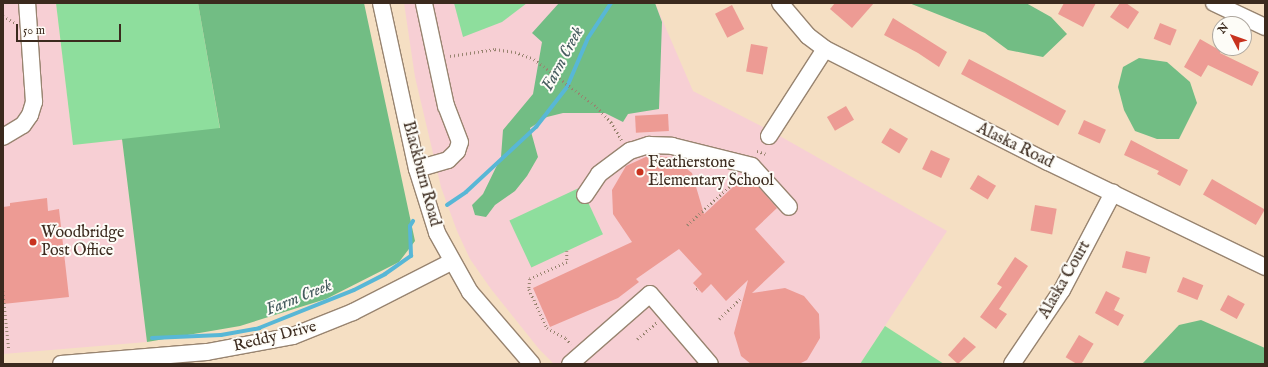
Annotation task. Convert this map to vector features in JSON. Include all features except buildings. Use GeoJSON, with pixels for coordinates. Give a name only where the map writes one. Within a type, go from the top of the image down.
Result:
{"type":"FeatureCollection","features":[{"type":"Feature","properties":{"kind":"street"},"geometry":{"type":"LineString","coordinates":[[3,137],[23,125],[30,115],[34,102],[27,3]]}},
{"type":"Feature","properties":{"kind":"street","name":"Blackburn Road"},"geometry":{"type":"LineString","coordinates":[[381,3],[417,170],[430,215],[451,262],[483,310],[532,364]]}},
{"type":"Feature","properties":{"kind":"street"},"geometry":{"type":"LineString","coordinates":[[417,170],[448,160],[457,151],[460,142],[446,106],[424,3]]}},
{"type":"Feature","properties":{"kind":"street","name":"Alaska Road"},"geometry":{"type":"LineString","coordinates":[[780,3],[808,36],[825,49],[1112,193],[1265,267]]}},
{"type":"Feature","properties":{"kind":"street"},"geometry":{"type":"LineString","coordinates":[[1214,3],[1265,27]]}},
{"type":"Feature","properties":{"kind":"street"},"geometry":{"type":"LineString","coordinates":[[770,143],[825,49]]}},
{"type":"Feature","properties":{"kind":"street"},"geometry":{"type":"LineString","coordinates":[[585,195],[599,174],[628,152],[649,145],[672,146],[752,166],[789,207]]}},
{"type":"Feature","properties":{"kind":"street","name":"Alaska Court"},"geometry":{"type":"LineString","coordinates":[[1012,364],[1062,290],[1112,193]]}},
{"type":"Feature","properties":{"kind":"street","name":"Reddy Drive"},"geometry":{"type":"LineString","coordinates":[[60,364],[208,358],[262,344],[331,322],[451,262]]}},
{"type":"Feature","properties":{"kind":"street"},"geometry":{"type":"LineString","coordinates":[[570,364],[650,294],[710,364]]}},
{"type":"Feature","properties":{"kind":"path"},"geometry":{"type":"LineString","coordinates":[[436,60],[474,51],[504,50],[534,59],[572,86],[606,115],[628,152]]}},
{"type":"Feature","properties":{"kind":"path"},"geometry":{"type":"LineString","coordinates":[[687,225],[752,166],[770,143]]}},
{"type":"Feature","properties":{"kind":"path"},"geometry":{"type":"LineString","coordinates":[[567,251],[567,262],[530,280],[529,289],[547,328],[566,338],[572,346]]}},
{"type":"Feature","properties":{"kind":"path"},"geometry":{"type":"LineString","coordinates":[[3,291],[9,350]]}},
{"type":"Feature","properties":{"kind":"path"},"geometry":{"type":"LineString","coordinates":[[719,319],[740,299]]}},
{"type":"Feature","properties":{"kind":"shaded area"},"geometry":{"type":"Polygon","coordinates":[[[3,3],[56,3],[73,145],[122,139],[147,342],[3,354],[3,3]]]}},
{"type":"Feature","properties":{"kind":"shaded area","name":"Featherstone Elementary School"},"geometry":{"type":"Polygon","coordinates":[[[404,3],[655,3],[693,91],[771,131],[947,231],[860,364],[554,364],[539,349],[491,289],[470,259],[457,231],[441,187],[415,77],[404,3]]]}},
{"type":"Feature","properties":{"kind":"green space"},"geometry":{"type":"Polygon","coordinates":[[[56,3],[198,3],[220,129],[73,145],[56,3]]]}},
{"type":"Feature","properties":{"kind":"green space"},"geometry":{"type":"Polygon","coordinates":[[[198,3],[364,3],[415,241],[399,262],[326,299],[240,326],[147,342],[122,139],[220,128],[198,3]]]}},
{"type":"Feature","properties":{"kind":"green space"},"geometry":{"type":"Polygon","coordinates":[[[454,3],[527,3],[502,22],[463,37],[454,3]]]}},
{"type":"Feature","properties":{"kind":"green space"},"geometry":{"type":"Polygon","coordinates":[[[559,3],[655,3],[662,22],[659,109],[628,114],[623,122],[605,113],[563,113],[547,117],[530,128],[538,157],[527,176],[515,191],[495,205],[486,217],[475,215],[472,205],[483,194],[501,157],[503,130],[533,94],[542,42],[532,33],[559,3]]]}},
{"type":"Feature","properties":{"kind":"green space"},"geometry":{"type":"Polygon","coordinates":[[[909,3],[1026,3],[1051,17],[1067,34],[1043,57],[1008,50],[985,33],[909,3]]]}},
{"type":"Feature","properties":{"kind":"green space"},"geometry":{"type":"Polygon","coordinates":[[[1139,58],[1167,62],[1190,82],[1197,103],[1179,139],[1157,139],[1135,131],[1124,110],[1118,87],[1123,67],[1139,58]]]}},
{"type":"Feature","properties":{"kind":"green space"},"geometry":{"type":"Polygon","coordinates":[[[581,187],[603,234],[531,268],[509,220],[581,187]]]}},
{"type":"Feature","properties":{"kind":"green space"},"geometry":{"type":"Polygon","coordinates":[[[1201,320],[1265,348],[1265,364],[1142,364],[1179,325],[1201,320]]]}},
{"type":"Feature","properties":{"kind":"green space"},"geometry":{"type":"Polygon","coordinates":[[[885,326],[944,364],[860,364],[885,326]]]}},
{"type":"Feature","properties":{"kind":"waterway","name":"Farm Creek"},"geometry":{"type":"LineString","coordinates":[[447,205],[466,192],[536,127],[567,87],[588,38],[611,3]]}},
{"type":"Feature","properties":{"kind":"waterway","name":"Farm Creek"},"geometry":{"type":"LineString","coordinates":[[152,338],[221,335],[259,328],[354,290],[385,274],[411,256],[410,226],[413,221]]}},
{"type":"Feature","properties":{"kind":"place","name":"Featherstone Elementary School"},"geometry":{"type":"Point","coordinates":[640,172]}},
{"type":"Feature","properties":{"kind":"place","name":"Woodbridge Post Office"},"geometry":{"type":"Point","coordinates":[33,242]}}]}
